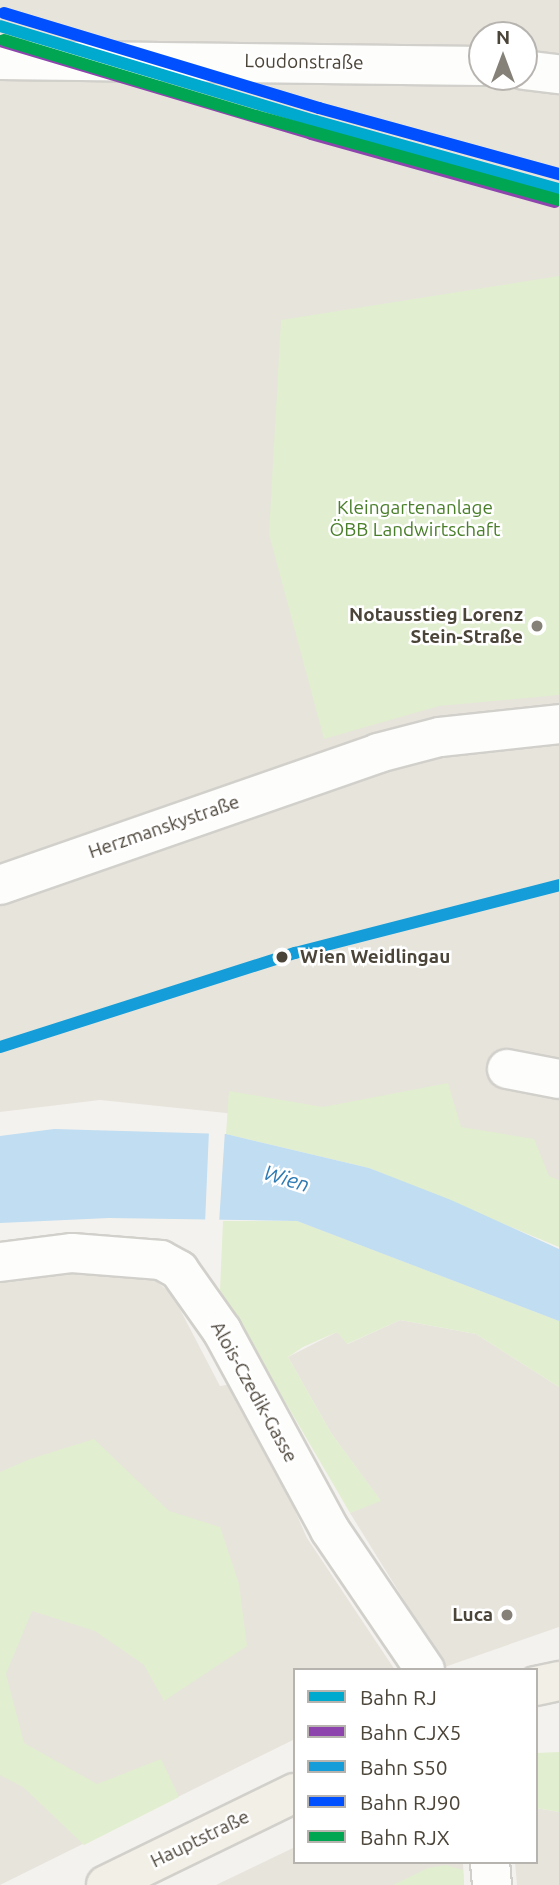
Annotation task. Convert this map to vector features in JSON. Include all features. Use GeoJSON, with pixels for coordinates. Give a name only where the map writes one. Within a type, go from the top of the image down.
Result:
{"type":"FeatureCollection","features":[{"type":"Feature","properties":{"kind":"main road"},"geometry":{"type":"LineString","coordinates":[[538,1686],[559,1681]]}},
{"type":"Feature","properties":{"kind":"main road","name":"Hauptstraße"},"geometry":{"type":"LineString","coordinates":[[106,1885],[293,1794]]}},
{"type":"Feature","properties":{"kind":"street","name":"Loudonstraße"},"geometry":{"type":"LineString","coordinates":[[0,60],[468,66]]}},
{"type":"Feature","properties":{"kind":"street"},"geometry":{"type":"LineString","coordinates":[[538,72],[559,74]]}},
{"type":"Feature","properties":{"kind":"street","name":"Herzmanskystraße"},"geometry":{"type":"LineString","coordinates":[[0,885],[378,753],[440,737],[559,724]]}},
{"type":"Feature","properties":{"kind":"street"},"geometry":{"type":"LineString","coordinates":[[507,1069],[559,1079]]}},
{"type":"Feature","properties":{"kind":"street","name":"Alois-Czedik-Gasse"},"geometry":{"type":"LineString","coordinates":[[0,1262],[72,1253],[161,1260],[179,1270],[222,1331],[330,1530],[424,1668]]}},
{"type":"Feature","properties":{"kind":"street"},"geometry":{"type":"LineString","coordinates":[[490,1864],[492,1885]]}},
{"type":"Feature","properties":{"kind":"shaded area"},"geometry":{"type":"Polygon","coordinates":[[[0,0],[559,0],[559,1217],[461,1168],[226,1113],[100,1100],[0,1112],[0,0]]]}},
{"type":"Feature","properties":{"kind":"shaded area"},"geometry":{"type":"Polygon","coordinates":[[[138,1267],[172,1294],[220,1386],[239,1383],[307,1538],[394,1668],[293,1668],[293,1740],[0,1885],[0,1278],[138,1267]]]}},
{"type":"Feature","properties":{"kind":"shaded area"},"geometry":{"type":"Polygon","coordinates":[[[400,1320],[476,1334],[559,1387],[559,1627],[439,1668],[415,1618],[350,1513],[380,1500],[331,1433],[288,1357],[337,1332],[348,1344],[400,1320]]]}},
{"type":"Feature","properties":{"kind":"shaded area"},"geometry":{"type":"Polygon","coordinates":[[[538,1808],[559,1812],[559,1885],[517,1885],[515,1864],[538,1864],[538,1808]]]}},
{"type":"Feature","properties":{"kind":"shaded area"},"geometry":{"type":"Polygon","coordinates":[[[293,1848],[293,1864],[463,1864],[464,1885],[216,1885],[293,1848]]]}},
{"type":"Feature","properties":{"kind":"green space","name":"Kleingartenanlage ÖBB Landwirtschaft"},"geometry":{"type":"Polygon","coordinates":[[[559,276],[559,695],[439,706],[324,739],[269,534],[281,320],[559,276]]]}},
{"type":"Feature","properties":{"kind":"green space"},"geometry":{"type":"Polygon","coordinates":[[[448,1083],[461,1127],[534,1139],[549,1176],[559,1180],[559,1247],[369,1168],[226,1134],[229,1091],[323,1107],[448,1083]]]}},
{"type":"Feature","properties":{"kind":"green space"},"geometry":{"type":"Polygon","coordinates":[[[223,1221],[297,1221],[559,1321],[559,1387],[476,1334],[400,1320],[347,1344],[337,1332],[303,1347],[288,1357],[331,1433],[381,1501],[350,1513],[220,1290],[223,1221]]]}},
{"type":"Feature","properties":{"kind":"green space"},"geometry":{"type":"Polygon","coordinates":[[[94,1439],[169,1511],[220,1527],[239,1584],[247,1646],[164,1701],[144,1665],[95,1631],[32,1611],[6,1674],[24,1743],[97,1784],[161,1759],[179,1797],[84,1845],[23,1787],[0,1775],[0,1472],[30,1459],[94,1439]]]}},
{"type":"Feature","properties":{"kind":"green space"},"geometry":{"type":"Polygon","coordinates":[[[559,1752],[559,1812],[538,1808],[538,1753],[559,1752]]]}},
{"type":"Feature","properties":{"kind":"green space"},"geometry":{"type":"Polygon","coordinates":[[[446,1865],[463,1870],[464,1885],[393,1885],[428,1868],[446,1865]]]}},
{"type":"Feature","properties":{"kind":"water","name":"Wien"},"geometry":{"type":"Polygon","coordinates":[[[54,1129],[226,1134],[369,1168],[451,1200],[559,1249],[559,1321],[297,1221],[109,1218],[0,1223],[0,1136],[54,1129]]]}},
{"type":"Feature","properties":{"kind":"pier"},"geometry":{"type":"Polygon","coordinates":[[[209,1130],[225,1130],[219,1224],[205,1224],[209,1130]]]}},
{"type":"Feature","properties":{"kind":"rail line","name":"RJ90"},"geometry":{"type":"LineString","coordinates":[[4,13],[319,108],[559,174]]}},
{"type":"Feature","properties":{"kind":"rail line","name":"RJ"},"geometry":{"type":"LineString","coordinates":[[0,26],[315,121],[559,189]]}},
{"type":"Feature","properties":{"kind":"rail line","name":"RJX"},"geometry":{"type":"LineString","coordinates":[[4,40],[256,116],[559,200]]}},
{"type":"Feature","properties":{"kind":"rail line","name":"CJX5"},"geometry":{"type":"LineString","coordinates":[[0,41],[311,134],[555,202]]}},
{"type":"Feature","properties":{"kind":"rail line","name":"S50"},"geometry":{"type":"LineString","coordinates":[[0,1047],[295,953],[559,885]]}},
{"type":"Feature","properties":{"kind":"place","name":"Notausstieg Lorenz Stein-Straße"},"geometry":{"type":"Point","coordinates":[537,626]}},
{"type":"Feature","properties":{"kind":"place","name":"Wien Weidlingau"},"geometry":{"type":"Point","coordinates":[282,957]}},
{"type":"Feature","properties":{"kind":"place","name":"Luca"},"geometry":{"type":"Point","coordinates":[507,1615]}}]}
